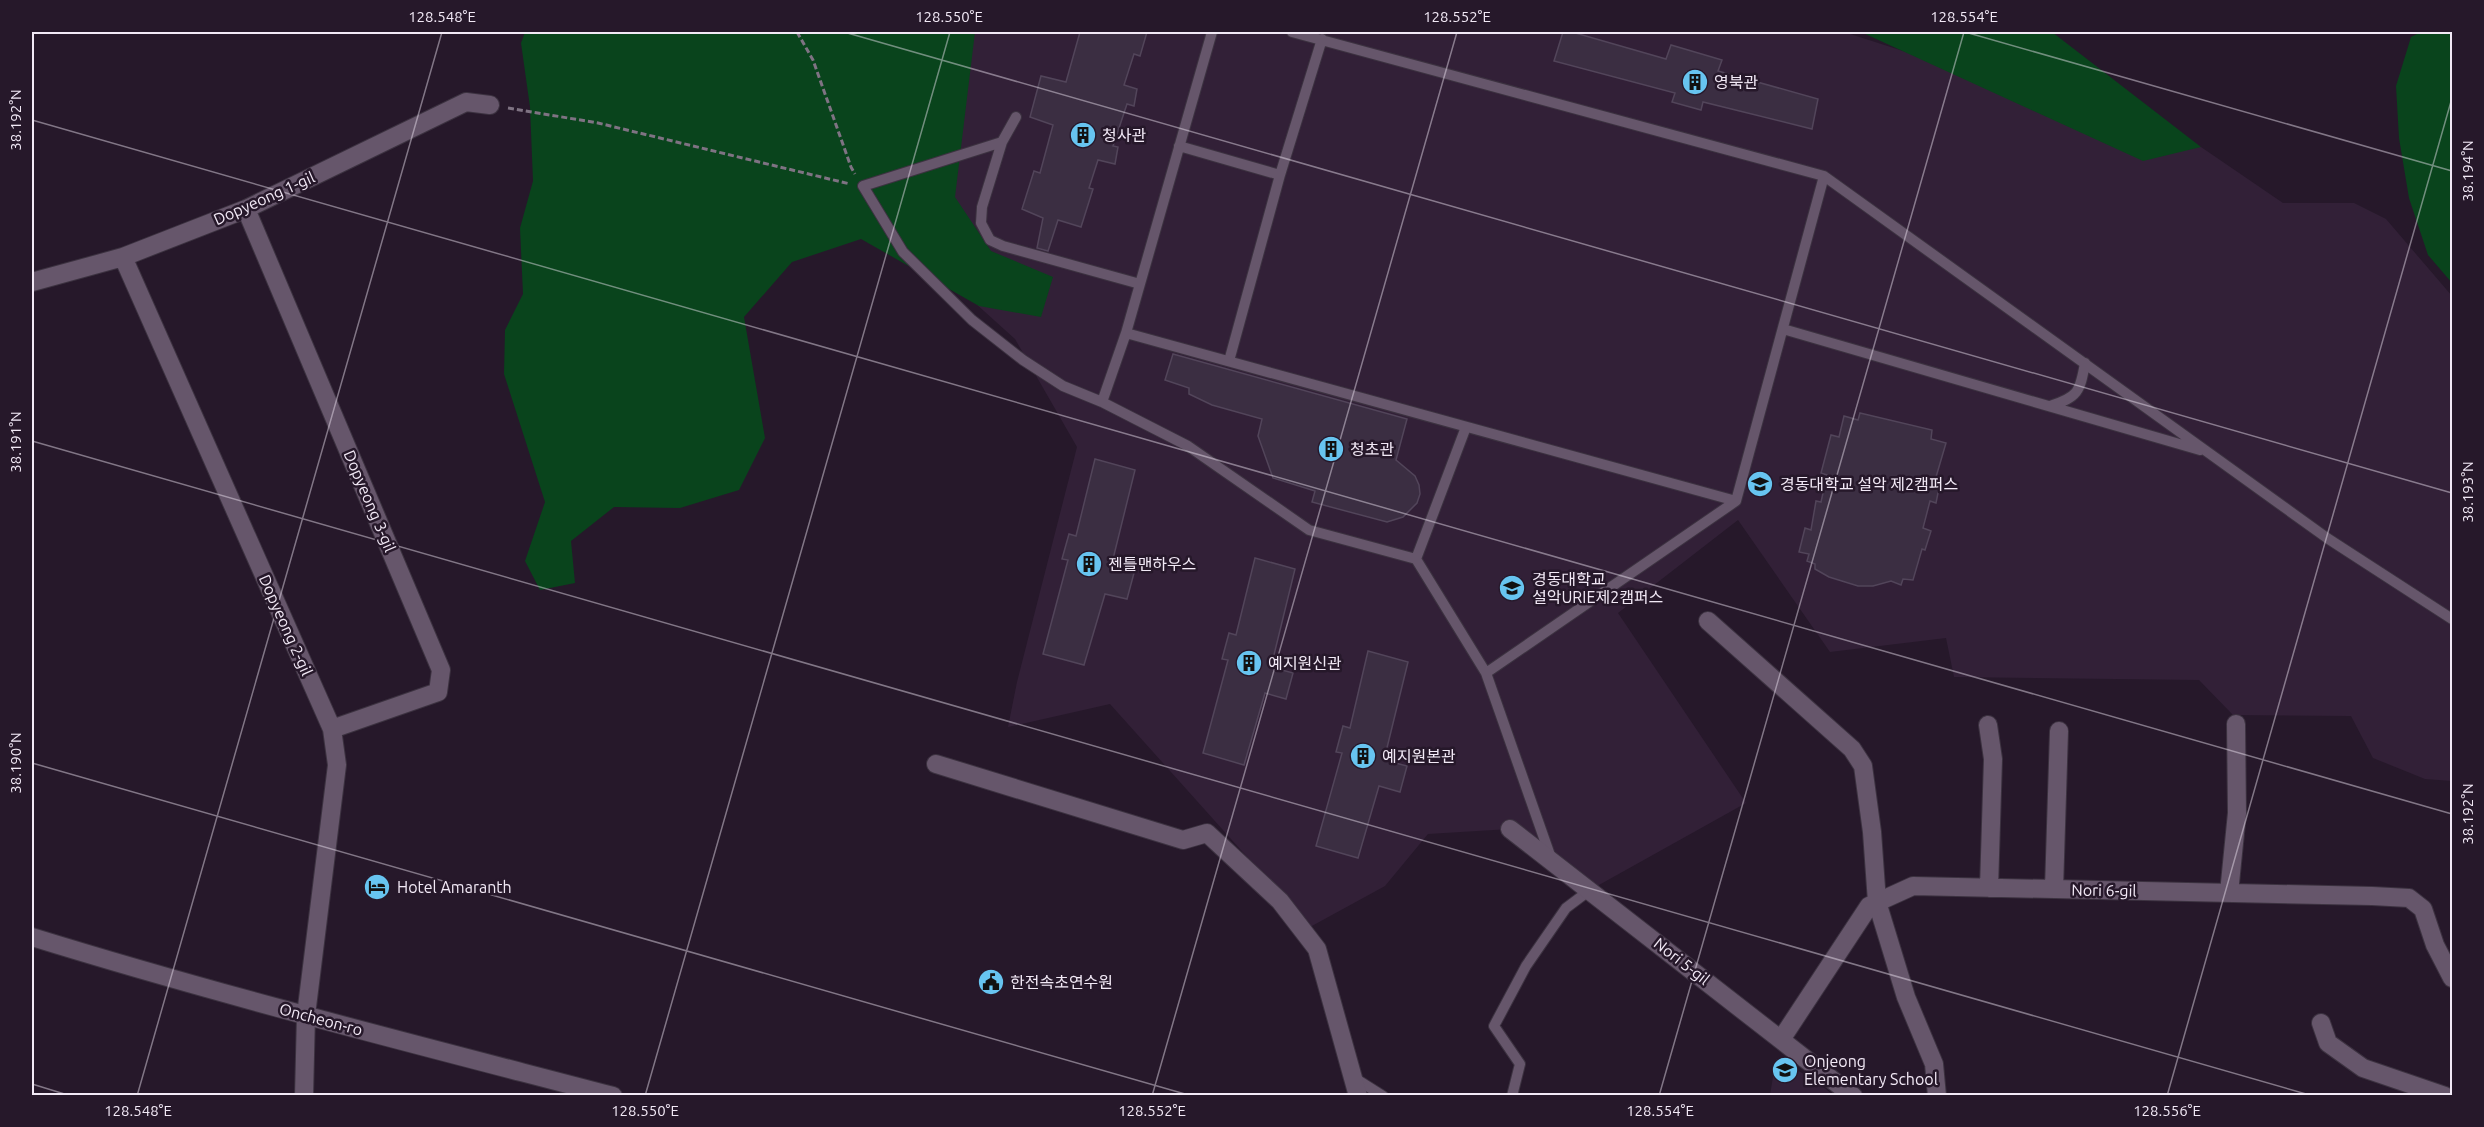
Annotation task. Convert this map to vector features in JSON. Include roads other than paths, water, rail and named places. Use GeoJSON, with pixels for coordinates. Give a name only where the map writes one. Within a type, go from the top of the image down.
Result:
{"type":"FeatureCollection","features":[{"type":"Feature","properties":{"kind":"street","name":"Dopyeong 1-gil"},"geometry":{"type":"LineString","coordinates":[[32,282],[123,257],[246,209],[466,102],[490,105]]}},
{"type":"Feature","properties":{"kind":"street","name":"Dopyeong 3-gil"},"geometry":{"type":"LineString","coordinates":[[246,209],[441,670],[438,692],[332,729]]}},
{"type":"Feature","properties":{"kind":"street","name":"Dopyeong 2-gil"},"geometry":{"type":"LineString","coordinates":[[123,257],[332,729],[337,765],[306,1015],[304,1095]]}},
{"type":"Feature","properties":{"kind":"street"},"geometry":{"type":"LineString","coordinates":[[1708,621],[1852,749],[1863,766],[1872,832],[1877,902],[1906,997],[1934,1064],[1937,1095]]}},
{"type":"Feature","properties":{"kind":"street"},"geometry":{"type":"LineString","coordinates":[[2229,893],[2237,813],[2236,724]]}},
{"type":"Feature","properties":{"kind":"street"},"geometry":{"type":"LineString","coordinates":[[1988,725],[1993,759],[1989,888]]}},
{"type":"Feature","properties":{"kind":"street"},"geometry":{"type":"LineString","coordinates":[[2054,889],[2059,731]]}},
{"type":"Feature","properties":{"kind":"street"},"geometry":{"type":"LineString","coordinates":[[936,764],[1183,840],[1207,833],[1280,901],[1317,949],[1358,1095]]}},
{"type":"Feature","properties":{"kind":"street","name":"Nori 5-gil"},"geometry":{"type":"LineString","coordinates":[[1510,829],[1853,1095]]}},
{"type":"Feature","properties":{"kind":"street","name":"Nori 6-gil"},"geometry":{"type":"LineString","coordinates":[[1782,1038],[1869,906],[1913,886],[2409,898],[2423,909],[2435,945],[2452,978]]}},
{"type":"Feature","properties":{"kind":"street","name":"Oncheon-ro"},"geometry":{"type":"LineString","coordinates":[[32,937],[306,1015],[612,1095]]}},
{"type":"Feature","properties":{"kind":"street"},"geometry":{"type":"LineString","coordinates":[[2320,1023],[2328,1043],[2363,1068],[2445,1095]]}},
{"type":"Feature","properties":{"kind":"lane"},"geometry":{"type":"LineString","coordinates":[[1102,402],[1126,333],[1212,32]]}},
{"type":"Feature","properties":{"kind":"lane"},"geometry":{"type":"LineString","coordinates":[[1292,32],[1824,176],[2326,538],[2452,619]]}},
{"type":"Feature","properties":{"kind":"lane"},"geometry":{"type":"LineString","coordinates":[[1229,361],[1280,175],[1322,39]]}},
{"type":"Feature","properties":{"kind":"lane"},"geometry":{"type":"LineString","coordinates":[[1016,117],[1002,142],[982,207],[981,223],[990,240],[1003,246],[1140,284]]}},
{"type":"Feature","properties":{"kind":"lane"},"geometry":{"type":"LineString","coordinates":[[1002,142],[863,186],[903,252],[972,320],[1023,360],[1063,386],[1102,402],[1188,446],[1309,530],[1416,559],[1486,673],[1552,861]]}},
{"type":"Feature","properties":{"kind":"lane"},"geometry":{"type":"LineString","coordinates":[[1179,146],[1280,175]]}},
{"type":"Feature","properties":{"kind":"lane"},"geometry":{"type":"LineString","coordinates":[[1486,673],[1736,501],[1824,176]]}},
{"type":"Feature","properties":{"kind":"lane"},"geometry":{"type":"LineString","coordinates":[[1783,329],[2208,452]]}},
{"type":"Feature","properties":{"kind":"lane"},"geometry":{"type":"LineString","coordinates":[[1126,333],[1736,501]]}},
{"type":"Feature","properties":{"kind":"lane"},"geometry":{"type":"LineString","coordinates":[[2050,406],[2068,400],[2077,393],[2085,363]]}},
{"type":"Feature","properties":{"kind":"lane"},"geometry":{"type":"LineString","coordinates":[[1416,559],[1466,427]]}},
{"type":"Feature","properties":{"kind":"lane"},"geometry":{"type":"LineString","coordinates":[[1512,1095],[1520,1064],[1494,1026],[1526,966],[1566,908],[1590,890]]}},
{"type":"Feature","properties":{"kind":"lane"},"geometry":{"type":"LineString","coordinates":[[1352,1076],[1383,1095]]}},
{"type":"Feature","properties":{"kind":"place","name":"영북관"},"geometry":{"type":"Point","coordinates":[1695,82]}},
{"type":"Feature","properties":{"kind":"place","name":"청사관"},"geometry":{"type":"Point","coordinates":[1083,135]}},
{"type":"Feature","properties":{"kind":"place","name":"청초관"},"geometry":{"type":"Point","coordinates":[1331,449]}},
{"type":"Feature","properties":{"kind":"place","name":"경동대학교 설악 제2캠퍼스"},"geometry":{"type":"Point","coordinates":[1760,484]}},
{"type":"Feature","properties":{"kind":"place","name":"젠틀맨하우스"},"geometry":{"type":"Point","coordinates":[1089,564]}},
{"type":"Feature","properties":{"kind":"place","name":"경동대학교 설악URIE제2캠퍼스"},"geometry":{"type":"Point","coordinates":[1512,588]}},
{"type":"Feature","properties":{"kind":"place","name":"예지원신관"},"geometry":{"type":"Point","coordinates":[1249,663]}},
{"type":"Feature","properties":{"kind":"place","name":"예지원본관"},"geometry":{"type":"Point","coordinates":[1363,756]}},
{"type":"Feature","properties":{"kind":"place","name":"Hotel Amaranth"},"geometry":{"type":"Point","coordinates":[377,887]}},
{"type":"Feature","properties":{"kind":"place","name":"한전속초연수원"},"geometry":{"type":"Point","coordinates":[991,982]}},
{"type":"Feature","properties":{"kind":"place","name":"Onjeong Elementary School"},"geometry":{"type":"Point","coordinates":[1785,1070]}}]}
